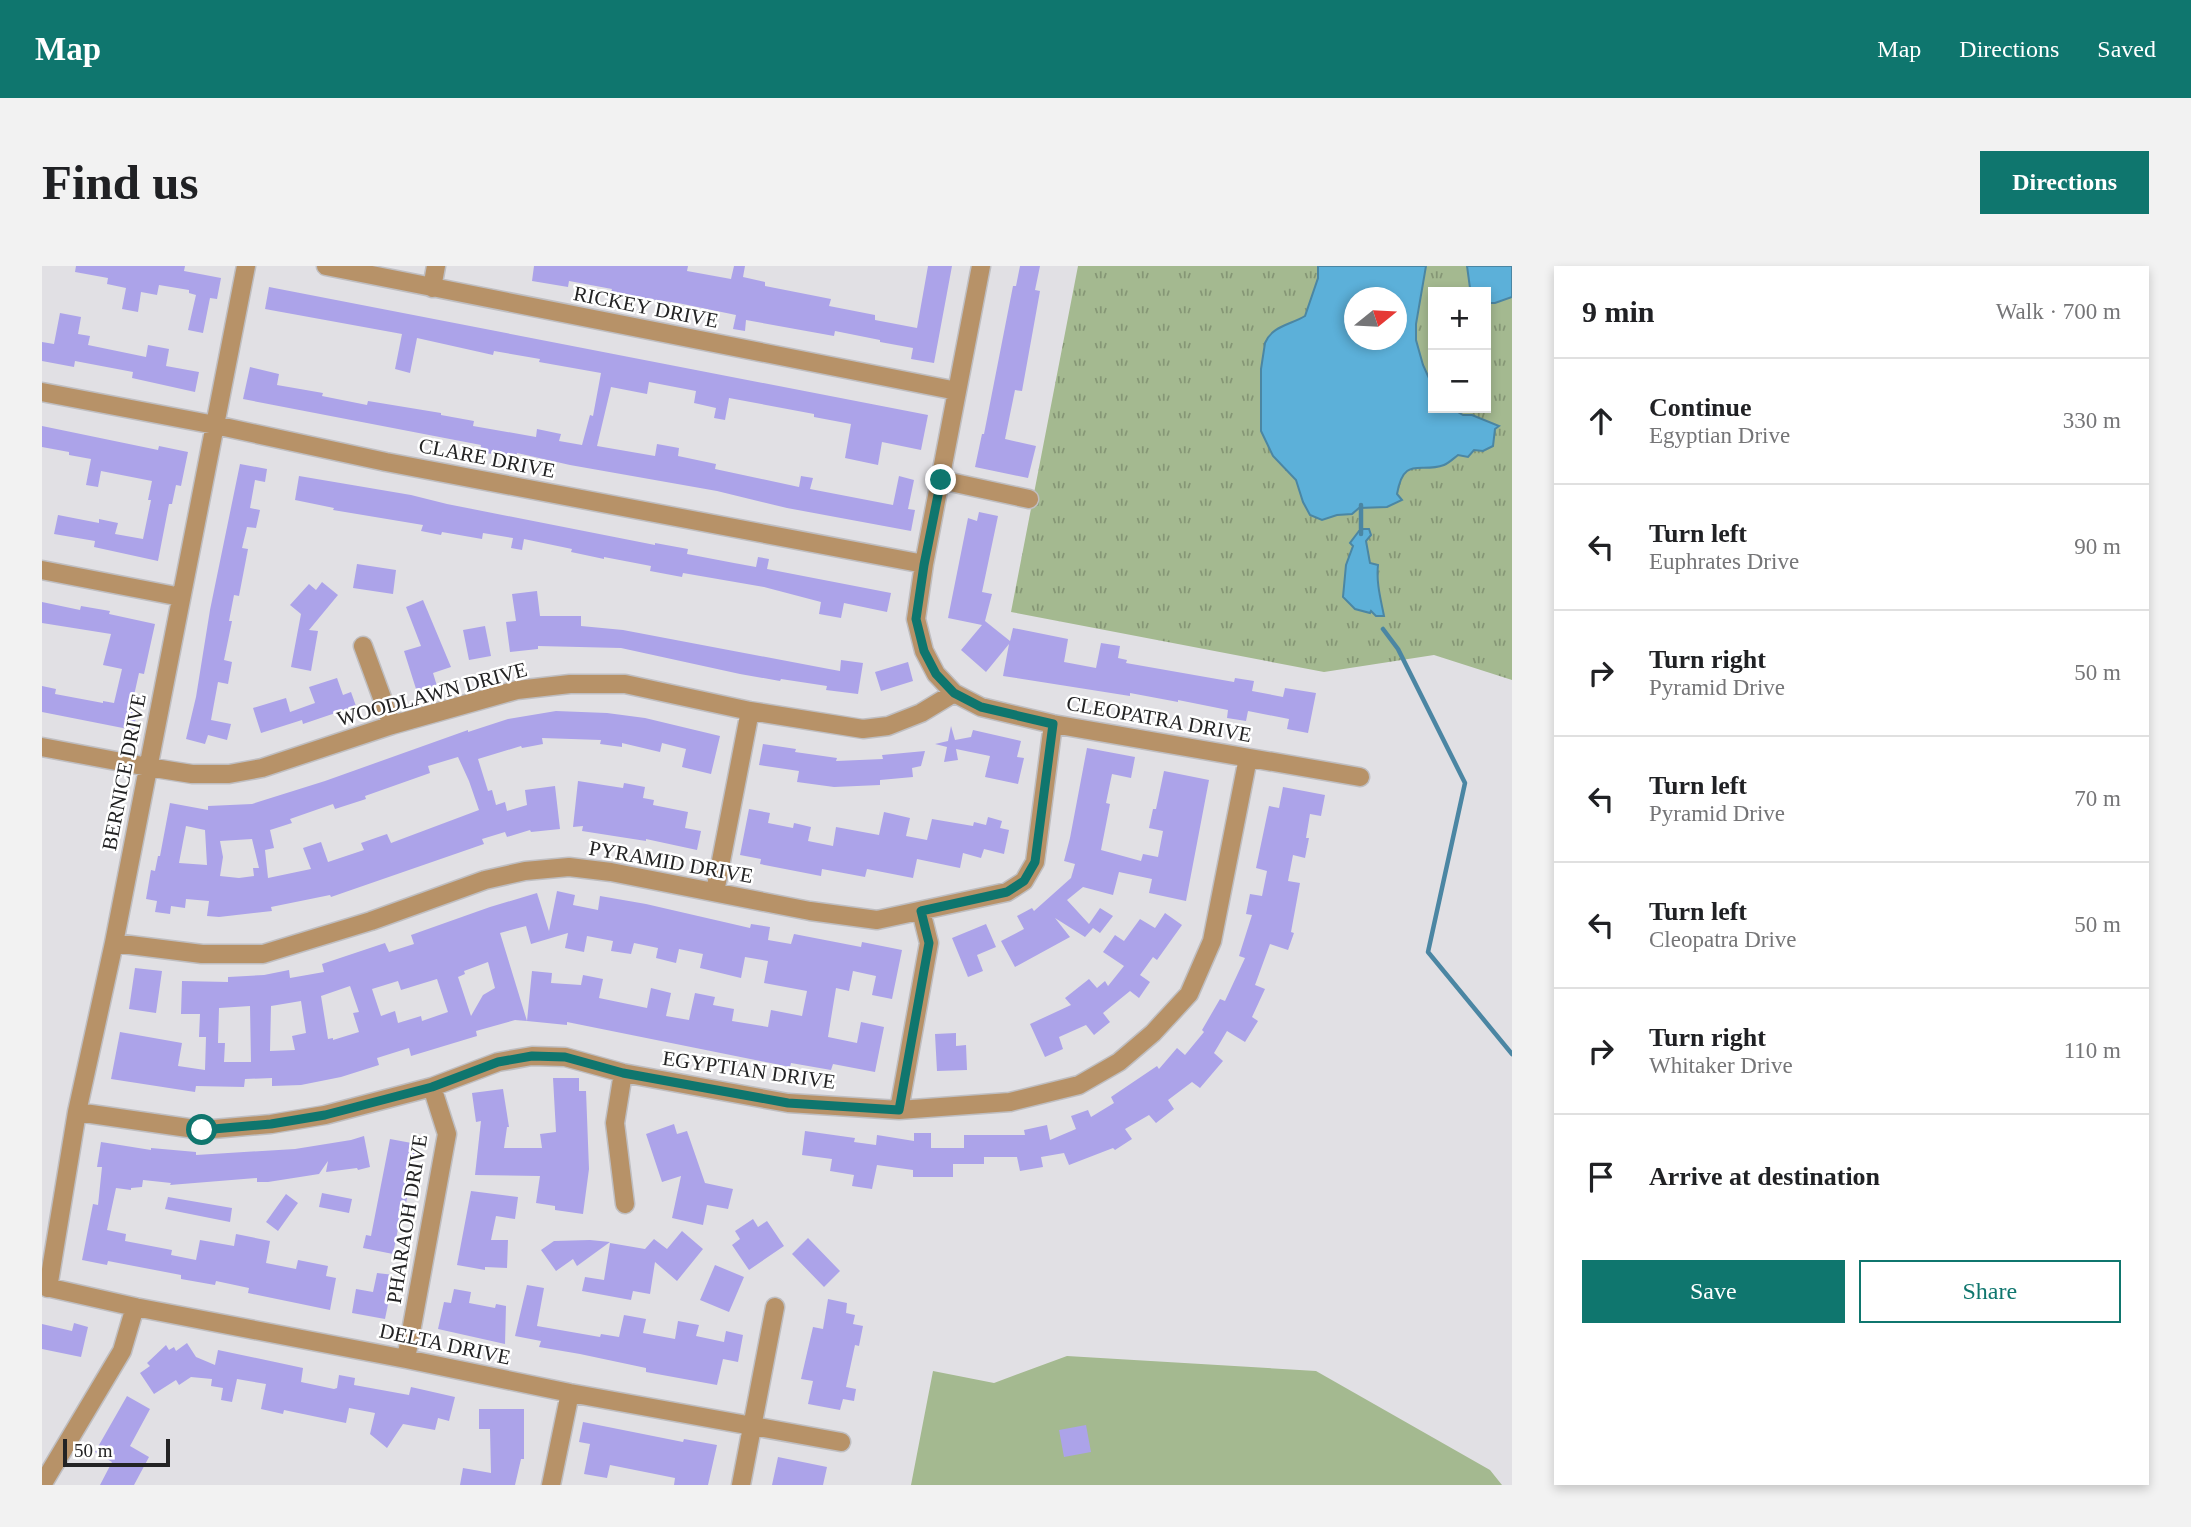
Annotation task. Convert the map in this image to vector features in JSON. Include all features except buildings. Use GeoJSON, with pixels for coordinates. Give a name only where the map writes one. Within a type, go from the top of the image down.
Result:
{"type":"FeatureCollection","features":[{"type":"Feature","properties":{"kind":"street","name":"BERNICE DRIVE"},"geometry":{"type":"LineString","coordinates":[[45,1287],[77,1112],[114,943],[246,266]]}},
{"type":"Feature","properties":{"kind":"street","name":"RICKEY DRIVE"},"geometry":{"type":"LineString","coordinates":[[326,266],[957,391]]}},
{"type":"Feature","properties":{"kind":"street"},"geometry":{"type":"LineString","coordinates":[[432,288],[436,266]]}},
{"type":"Feature","properties":{"kind":"street"},"geometry":{"type":"LineString","coordinates":[[954,693],[936,674],[924,651],[916,619],[981,266]]}},
{"type":"Feature","properties":{"kind":"street","name":"CLARE DRIVE"},"geometry":{"type":"LineString","coordinates":[[42,392],[215,425],[386,462],[924,565]]}},
{"type":"Feature","properties":{"kind":"street"},"geometry":{"type":"LineString","coordinates":[[941,480],[1029,499]]}},
{"type":"Feature","properties":{"kind":"street"},"geometry":{"type":"LineString","coordinates":[[42,570],[181,597]]}},
{"type":"Feature","properties":{"kind":"street"},"geometry":{"type":"LineString","coordinates":[[363,646],[392,725]]}},
{"type":"Feature","properties":{"kind":"street","name":"WOODLAWN DRIVE"},"geometry":{"type":"LineString","coordinates":[[42,747],[192,774],[229,774],[262,768],[392,725],[517,690],[570,684],[625,684],[750,710],[863,729],[888,726],[921,713],[954,693]]}},
{"type":"Feature","properties":{"kind":"street","name":"CLEOPATRA DRIVE"},"geometry":{"type":"LineString","coordinates":[[954,693],[981,707],[1053,724],[1360,777]]}},
{"type":"Feature","properties":{"kind":"street"},"geometry":{"type":"LineString","coordinates":[[715,891],[750,710]]}},
{"type":"Feature","properties":{"kind":"street","name":"PYRAMID DRIVE"},"geometry":{"type":"LineString","coordinates":[[114,943],[202,954],[263,954],[371,921],[485,880],[525,871],[569,867],[611,872],[810,911],[877,920],[1007,892],[1024,881],[1035,862],[1053,724]]}},
{"type":"Feature","properties":{"kind":"street","name":"EGYPTIAN DRIVE"},"geometry":{"type":"LineString","coordinates":[[77,1112],[202,1130],[271,1124],[325,1115],[432,1087],[498,1062],[532,1056],[565,1057],[623,1073],[788,1103],[899,1110],[1010,1102],[1079,1086],[1119,1062],[1153,1033],[1189,995],[1212,942],[1248,758]]}},
{"type":"Feature","properties":{"kind":"street"},"geometry":{"type":"LineString","coordinates":[[899,1110],[929,943],[921,911]]}},
{"type":"Feature","properties":{"kind":"street"},"geometry":{"type":"LineString","coordinates":[[623,1073],[615,1124],[625,1204]]}},
{"type":"Feature","properties":{"kind":"street","name":"PHARAOH DRIVE"},"geometry":{"type":"LineString","coordinates":[[406,1359],[447,1134],[432,1087]]}},
{"type":"Feature","properties":{"kind":"street","name":"DELTA DRIVE"},"geometry":{"type":"LineString","coordinates":[[45,1287],[570,1393],[841,1442]]}},
{"type":"Feature","properties":{"kind":"street"},"geometry":{"type":"LineString","coordinates":[[42,1485],[122,1351],[135,1307]]}},
{"type":"Feature","properties":{"kind":"street"},"geometry":{"type":"LineString","coordinates":[[741,1485],[775,1307]]}},
{"type":"Feature","properties":{"kind":"street"},"geometry":{"type":"LineString","coordinates":[[551,1485],[570,1393]]}},
{"type":"Feature","properties":{"kind":"green space"},"geometry":{"type":"Polygon","coordinates":[[[1078,266],[1512,266],[1512,680],[1434,655],[1324,672],[1011,612],[1078,266]]]}},
{"type":"Feature","properties":{"kind":"green space"},"geometry":{"type":"Polygon","coordinates":[[[1067,1356],[1316,1371],[1490,1470],[1502,1485],[911,1485],[933,1371],[994,1383],[1067,1356]]]}},
{"type":"Feature","properties":{"kind":"water"},"geometry":{"type":"Polygon","coordinates":[[[1318,266],[1426,266],[1416,324],[1416,340],[1428,376],[1428,413],[1472,415],[1499,426],[1495,429],[1493,446],[1483,451],[1474,450],[1468,457],[1458,455],[1444,465],[1409,470],[1400,482],[1397,494],[1402,500],[1387,507],[1359,508],[1352,514],[1322,520],[1310,515],[1296,480],[1273,456],[1261,431],[1261,369],[1265,343],[1277,329],[1305,316],[1318,278],[1318,266]]]}},
{"type":"Feature","properties":{"kind":"water"},"geometry":{"type":"Polygon","coordinates":[[[1467,266],[1512,266],[1512,297],[1491,303],[1491,287],[1470,287],[1467,266]]]}},
{"type":"Feature","properties":{"kind":"water"},"geometry":{"type":"Polygon","coordinates":[[[1363,529],[1369,529],[1371,535],[1366,541],[1370,563],[1378,565],[1378,585],[1384,616],[1355,609],[1343,597],[1346,565],[1353,546],[1350,543],[1363,529]]]}},
{"type":"Feature","properties":{"kind":"waterway"},"geometry":{"type":"LineString","coordinates":[[1361,505],[1361,534]]}},
{"type":"Feature","properties":{"kind":"waterway"},"geometry":{"type":"LineString","coordinates":[[1383,629],[1398,649],[1465,783],[1428,952],[1512,1054]]}},
{"type":"Feature","properties":{"kind":"route"},"geometry":{"type":"LineString","coordinates":[[202,1130],[271,1124],[325,1115],[432,1087],[498,1062],[532,1056],[565,1057],[623,1073],[788,1103],[899,1110],[929,943],[921,911],[1007,892],[1024,881],[1035,862],[1053,724],[981,707],[954,693],[936,674],[924,651],[916,619],[941,480]]}}]}
